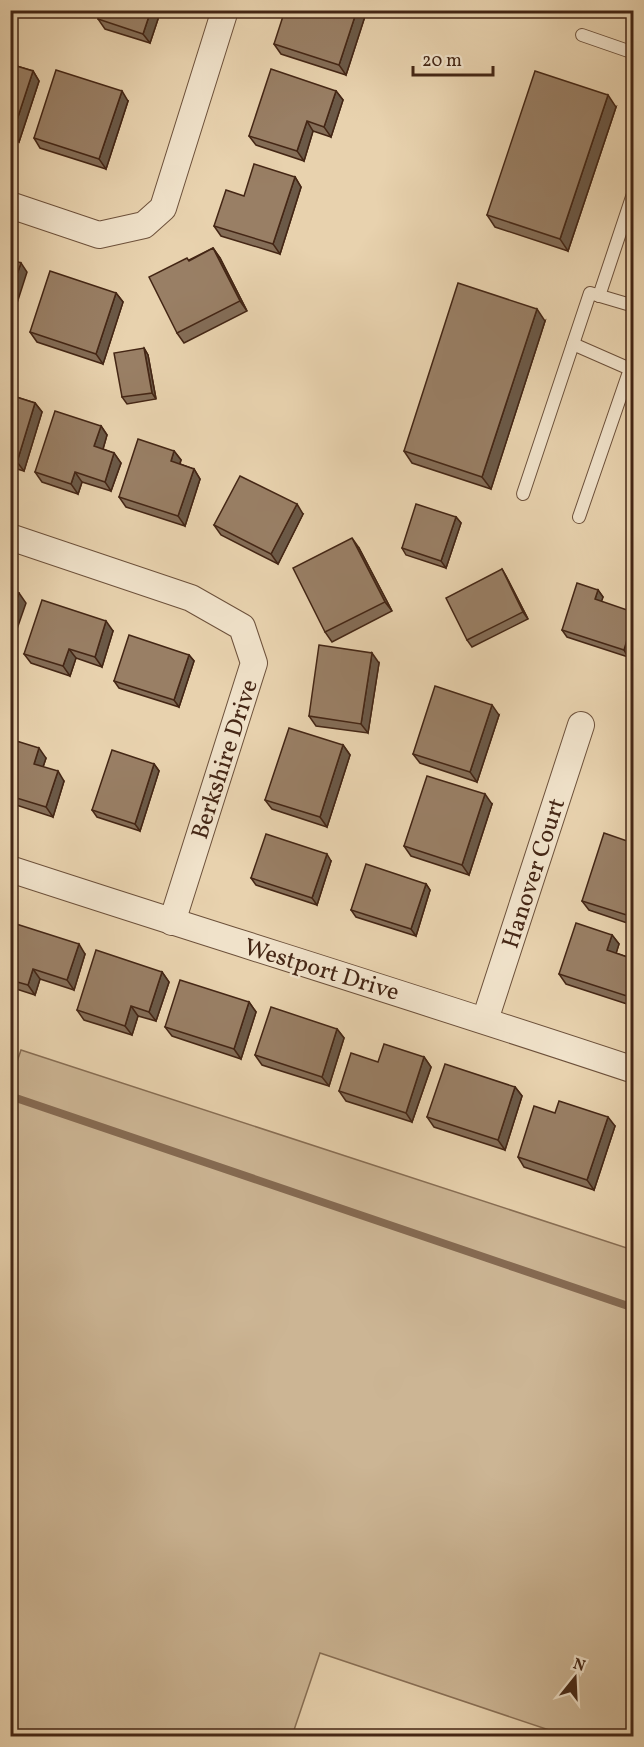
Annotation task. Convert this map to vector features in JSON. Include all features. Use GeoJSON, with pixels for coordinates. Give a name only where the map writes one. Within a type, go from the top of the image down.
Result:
{"type":"FeatureCollection","features":[{"type":"Feature","properties":{"kind":"street"},"geometry":{"type":"LineString","coordinates":[[10,205],[99,235],[144,225],[164,208],[225,10]]}},
{"type":"Feature","properties":{"kind":"street","name":"Berkshire Drive"},"geometry":{"type":"LineString","coordinates":[[10,537],[191,598],[242,627],[254,663],[172,922]]}},
{"type":"Feature","properties":{"kind":"street","name":"Hanover Court"},"geometry":{"type":"LineString","coordinates":[[485,1020],[581,725]]}},
{"type":"Feature","properties":{"kind":"street","name":"Westport Drive"},"geometry":{"type":"LineString","coordinates":[[10,869],[485,1020],[633,1070]]}},
{"type":"Feature","properties":{"kind":"lane"},"geometry":{"type":"LineString","coordinates":[[582,35],[633,53]]}},
{"type":"Feature","properties":{"kind":"lane"},"geometry":{"type":"LineString","coordinates":[[599,296],[633,191]]}},
{"type":"Feature","properties":{"kind":"lane"},"geometry":{"type":"LineString","coordinates":[[523,494],[591,293],[633,306]]}},
{"type":"Feature","properties":{"kind":"lane"},"geometry":{"type":"LineString","coordinates":[[573,344],[630,369],[579,517]]}},
{"type":"Feature","properties":{"kind":"shaded area"},"geometry":{"type":"Polygon","coordinates":[[[21,1050],[633,1250],[633,1736],[567,1736],[320,1653],[292,1736],[11,1736],[10,1082],[21,1050]]]}},
{"type":"Feature","properties":{"kind":"building"},"geometry":{"type":"Polygon","coordinates":[[[101,10],[151,10],[143,34],[98,19],[101,10]]]}},
{"type":"Feature","properties":{"kind":"building"},"geometry":{"type":"Polygon","coordinates":[[[285,10],[357,10],[339,65],[274,44],[285,10]]]}},
{"type":"Feature","properties":{"kind":"building"},"geometry":{"type":"Polygon","coordinates":[[[10,64],[33,71],[13,132],[10,131],[10,64]]]}},
{"type":"Feature","properties":{"kind":"building"},"geometry":{"type":"Polygon","coordinates":[[[271,69],[336,91],[324,127],[307,121],[297,151],[249,136],[271,69]]]}},
{"type":"Feature","properties":{"kind":"building"},"geometry":{"type":"Polygon","coordinates":[[[56,70],[122,91],[99,159],[34,138],[56,70]]]}},
{"type":"Feature","properties":{"kind":"building"},"geometry":{"type":"Polygon","coordinates":[[[535,71],[608,95],[560,239],[487,215],[535,71]]]}},
{"type":"Feature","properties":{"kind":"building"},"geometry":{"type":"Polygon","coordinates":[[[254,164],[295,177],[273,244],[214,226],[226,190],[244,196],[254,164]]]}},
{"type":"Feature","properties":{"kind":"building"},"geometry":{"type":"Polygon","coordinates":[[[213,248],[240,301],[177,333],[149,277],[187,258],[189,261],[213,248]]]}},
{"type":"Feature","properties":{"kind":"building"},"geometry":{"type":"Polygon","coordinates":[[[10,259],[21,263],[10,294],[10,259]]]}},
{"type":"Feature","properties":{"kind":"building"},"geometry":{"type":"Polygon","coordinates":[[[50,271],[116,293],[96,354],[30,332],[50,271]]]}},
{"type":"Feature","properties":{"kind":"building"},"geometry":{"type":"Polygon","coordinates":[[[458,283],[537,309],[482,477],[404,451],[458,283]]]}},
{"type":"Feature","properties":{"kind":"building"},"geometry":{"type":"Polygon","coordinates":[[[144,348],[152,393],[122,397],[114,353],[144,348]]]}},
{"type":"Feature","properties":{"kind":"building"},"geometry":{"type":"Polygon","coordinates":[[[10,395],[35,403],[17,462],[10,460],[10,395]]]}},
{"type":"Feature","properties":{"kind":"building"},"geometry":{"type":"Polygon","coordinates":[[[55,411],[101,426],[94,446],[114,453],[105,482],[75,472],[71,484],[35,472],[55,411]]]}},
{"type":"Feature","properties":{"kind":"building"},"geometry":{"type":"Polygon","coordinates":[[[138,439],[174,451],[171,461],[194,469],[178,516],[119,497],[138,439]]]}},
{"type":"Feature","properties":{"kind":"building"},"geometry":{"type":"Polygon","coordinates":[[[240,476],[297,504],[271,554],[214,525],[240,476]]]}},
{"type":"Feature","properties":{"kind":"building"},"geometry":{"type":"Polygon","coordinates":[[[416,504],[456,517],[441,561],[402,548],[416,504]]]}},
{"type":"Feature","properties":{"kind":"building"},"geometry":{"type":"Polygon","coordinates":[[[352,538],[385,602],[325,632],[293,568],[352,538]]]}},
{"type":"Feature","properties":{"kind":"building"},"geometry":{"type":"Polygon","coordinates":[[[502,569],[523,612],[467,640],[446,598],[502,569]]]}},
{"type":"Feature","properties":{"kind":"building"},"geometry":{"type":"Polygon","coordinates":[[[577,583],[598,590],[595,599],[633,612],[633,620],[624,650],[562,630],[577,583]]]}},
{"type":"Feature","properties":{"kind":"building"},"geometry":{"type":"Polygon","coordinates":[[[10,590],[19,593],[10,618],[10,590]]]}},
{"type":"Feature","properties":{"kind":"building"},"geometry":{"type":"Polygon","coordinates":[[[42,600],[106,621],[95,657],[69,649],[63,666],[24,654],[42,600]]]}},
{"type":"Feature","properties":{"kind":"building"},"geometry":{"type":"Polygon","coordinates":[[[129,635],[189,655],[174,700],[114,681],[129,635]]]}},
{"type":"Feature","properties":{"kind":"building"},"geometry":{"type":"Polygon","coordinates":[[[319,645],[372,653],[361,724],[309,716],[319,645]]]}},
{"type":"Feature","properties":{"kind":"building"},"geometry":{"type":"Polygon","coordinates":[[[435,686],[492,705],[470,772],[413,754],[435,686]]]}},
{"type":"Feature","properties":{"kind":"building"},"geometry":{"type":"Polygon","coordinates":[[[289,728],[343,745],[320,817],[265,800],[289,728]]]}},
{"type":"Feature","properties":{"kind":"building"},"geometry":{"type":"Polygon","coordinates":[[[10,739],[39,748],[34,764],[58,771],[46,807],[10,796],[10,739]]]}},
{"type":"Feature","properties":{"kind":"building"},"geometry":{"type":"Polygon","coordinates":[[[112,750],[154,764],[135,824],[92,810],[112,750]]]}},
{"type":"Feature","properties":{"kind":"building"},"geometry":{"type":"Polygon","coordinates":[[[427,776],[485,794],[462,865],[404,846],[427,776]]]}},
{"type":"Feature","properties":{"kind":"building"},"geometry":{"type":"Polygon","coordinates":[[[604,833],[633,843],[633,917],[582,901],[604,833]]]}},
{"type":"Feature","properties":{"kind":"building"},"geometry":{"type":"Polygon","coordinates":[[[266,834],[327,854],[312,898],[251,878],[266,834]]]}},
{"type":"Feature","properties":{"kind":"building"},"geometry":{"type":"Polygon","coordinates":[[[366,864],[426,884],[411,929],[351,910],[366,864]]]}},
{"type":"Feature","properties":{"kind":"building"},"geometry":{"type":"Polygon","coordinates":[[[10,922],[79,944],[67,980],[33,969],[28,985],[10,980],[10,922]]]}},
{"type":"Feature","properties":{"kind":"building"},"geometry":{"type":"Polygon","coordinates":[[[576,923],[612,935],[607,950],[633,959],[633,998],[559,974],[576,923]]]}},
{"type":"Feature","properties":{"kind":"building"},"geometry":{"type":"Polygon","coordinates":[[[96,950],[162,972],[149,1012],[131,1006],[125,1026],[77,1010],[96,950]]]}},
{"type":"Feature","properties":{"kind":"building"},"geometry":{"type":"Polygon","coordinates":[[[180,980],[249,1002],[234,1049],[165,1027],[180,980]]]}},
{"type":"Feature","properties":{"kind":"building"},"geometry":{"type":"Polygon","coordinates":[[[271,1007],[337,1029],[322,1077],[255,1055],[271,1007]]]}},
{"type":"Feature","properties":{"kind":"building"},"geometry":{"type":"Polygon","coordinates":[[[384,1044],[424,1057],[406,1113],[339,1091],[351,1053],[378,1062],[384,1044]]]}},
{"type":"Feature","properties":{"kind":"building"},"geometry":{"type":"Polygon","coordinates":[[[445,1064],[515,1087],[498,1140],[427,1117],[445,1064]]]}},
{"type":"Feature","properties":{"kind":"building"},"geometry":{"type":"Polygon","coordinates":[[[559,1101],[608,1117],[587,1180],[518,1157],[534,1106],[555,1113],[559,1101]]]}},
{"type":"Feature","properties":{"kind":"waterway"},"geometry":{"type":"LineString","coordinates":[[10,1096],[634,1308]]}}]}
